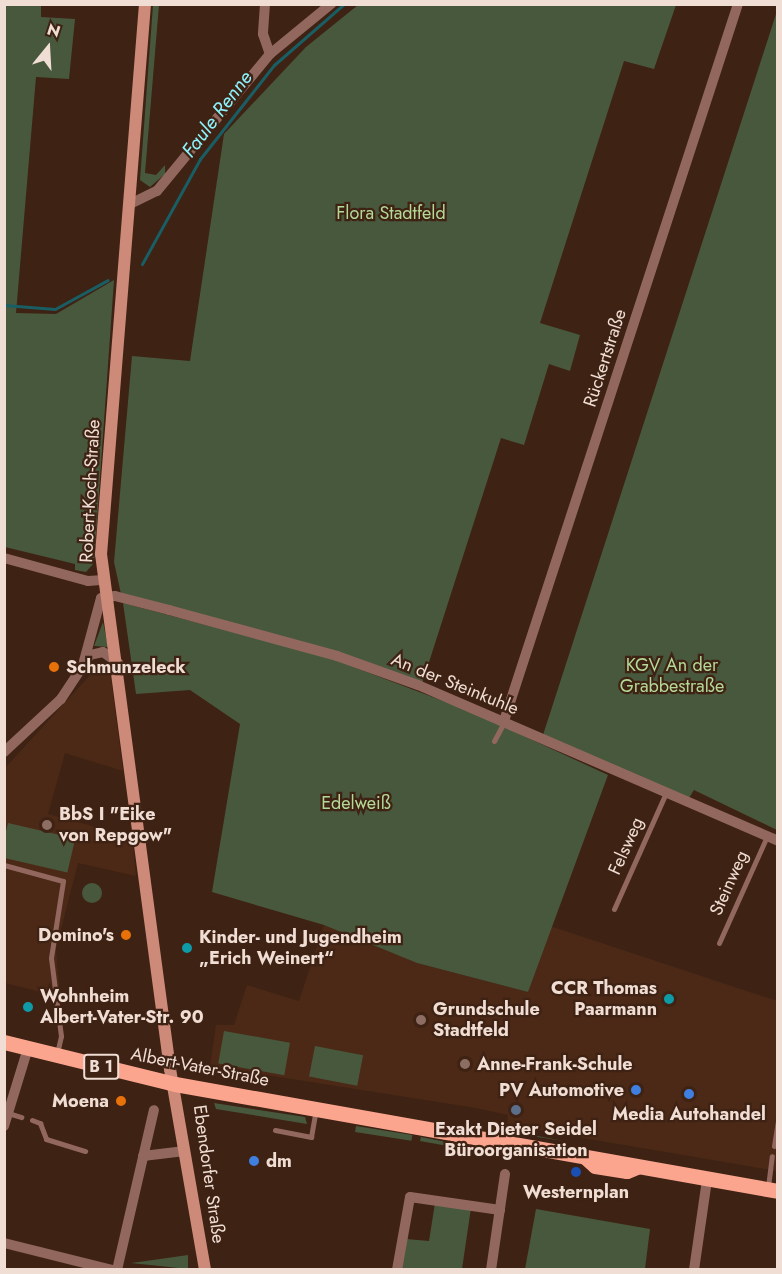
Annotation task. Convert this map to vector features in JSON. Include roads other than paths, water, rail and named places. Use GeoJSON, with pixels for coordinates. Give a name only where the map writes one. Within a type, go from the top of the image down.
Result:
{"type":"FeatureCollection","features":[{"type":"Feature","properties":{"kind":"main road","name":"Albert-Vater-Straße"},"geometry":{"type":"LineString","coordinates":[[4,1042],[175,1084],[390,1121],[419,1120],[454,1132],[585,1157],[595,1166],[627,1172],[637,1167],[772,1190]]}},
{"type":"Feature","properties":{"kind":"street","name":"Robert-Koch-Straße"},"geometry":{"type":"LineString","coordinates":[[145,4],[101,539],[104,580],[118,663],[175,1084]]}},
{"type":"Feature","properties":{"kind":"street"},"geometry":{"type":"LineString","coordinates":[[265,4],[263,34],[270,54]]}},
{"type":"Feature","properties":{"kind":"street"},"geometry":{"type":"LineString","coordinates":[[130,204],[157,191],[270,54],[331,4]]}},
{"type":"Feature","properties":{"kind":"street","name":"Rückertstraße"},"geometry":{"type":"LineString","coordinates":[[504,721],[738,4]]}},
{"type":"Feature","properties":{"kind":"street"},"geometry":{"type":"LineString","coordinates":[[4,558],[88,581],[104,580]]}},
{"type":"Feature","properties":{"kind":"street"},"geometry":{"type":"LineString","coordinates":[[4,752],[60,699],[84,661],[101,598],[107,597]]}},
{"type":"Feature","properties":{"kind":"street","name":"An der Steinkuhle"},"geometry":{"type":"LineString","coordinates":[[107,597],[337,656],[504,721],[665,795],[777,840]]}},
{"type":"Feature","properties":{"kind":"street"},"geometry":{"type":"LineString","coordinates":[[84,661],[101,652],[118,663]]}},
{"type":"Feature","properties":{"kind":"street"},"geometry":{"type":"LineString","coordinates":[[4,1125],[28,1048]]}},
{"type":"Feature","properties":{"kind":"street","name":"Ebendorfer Straße"},"geometry":{"type":"LineString","coordinates":[[175,1084],[205,1269]]}},
{"type":"Feature","properties":{"kind":"street"},"geometry":{"type":"LineString","coordinates":[[117,1269],[154,1110]]}},
{"type":"Feature","properties":{"kind":"street"},"geometry":{"type":"LineString","coordinates":[[143,1156],[186,1151]]}},
{"type":"Feature","properties":{"kind":"street"},"geometry":{"type":"LineString","coordinates":[[491,1269],[505,1174]]}},
{"type":"Feature","properties":{"kind":"street"},"geometry":{"type":"LineString","coordinates":[[694,1269],[707,1180]]}},
{"type":"Feature","properties":{"kind":"street"},"geometry":{"type":"LineString","coordinates":[[398,1269],[410,1197],[500,1210]]}},
{"type":"Feature","properties":{"kind":"street"},"geometry":{"type":"LineString","coordinates":[[4,1243],[112,1269]]}},
{"type":"Feature","properties":{"kind":"lane"},"geometry":{"type":"LineString","coordinates":[[494,741],[504,721]]}},
{"type":"Feature","properties":{"kind":"lane","name":"Felsweg"},"geometry":{"type":"LineString","coordinates":[[614,909],[665,795]]}},
{"type":"Feature","properties":{"kind":"lane","name":"Steinweg"},"geometry":{"type":"LineString","coordinates":[[718,943],[766,836]]}},
{"type":"Feature","properties":{"kind":"lane"},"geometry":{"type":"LineString","coordinates":[[4,865],[63,881],[51,958],[61,1036],[57,1055]]}},
{"type":"Feature","properties":{"kind":"lane"},"geometry":{"type":"LineString","coordinates":[[274,1130],[311,1137],[316,1108]]}},
{"type":"Feature","properties":{"kind":"lane"},"geometry":{"type":"LineString","coordinates":[[8,1113],[21,1117]]}},
{"type":"Feature","properties":{"kind":"lane"},"geometry":{"type":"LineString","coordinates":[[32,1120],[40,1123],[46,1139],[85,1151]]}},
{"type":"Feature","properties":{"kind":"lane"},"geometry":{"type":"LineString","coordinates":[[774,1146],[777,1122]]}},
{"type":"Feature","properties":{"kind":"lane"},"geometry":{"type":"LineString","coordinates":[[772,1155],[772,1190]]}},
{"type":"Feature","properties":{"kind":"waterway","name":"Faule Renne"},"geometry":{"type":"LineString","coordinates":[[142,264],[200,159],[274,65],[344,4]]}},
{"type":"Feature","properties":{"kind":"waterway","name":"Faule Renne"},"geometry":{"type":"LineString","coordinates":[[4,305],[55,309],[108,280]]}},
{"type":"Feature","properties":{"kind":"place","name":"Schmunzeleck"},"geometry":{"type":"Point","coordinates":[54,667]}},
{"type":"Feature","properties":{"kind":"place","name":"BbS I \"Eike von Repgow\""},"geometry":{"type":"Point","coordinates":[47,825]}},
{"type":"Feature","properties":{"kind":"place","name":"Domino's"},"geometry":{"type":"Point","coordinates":[126,935]}},
{"type":"Feature","properties":{"kind":"place","name":"Kinder- und Jugendheim „Erich Weinert“"},"geometry":{"type":"Point","coordinates":[187,948]}},
{"type":"Feature","properties":{"kind":"place","name":"CCR Thomas Paarmann"},"geometry":{"type":"Point","coordinates":[669,999]}},
{"type":"Feature","properties":{"kind":"place","name":"Wohnheim Albert-Vater-Str. 90"},"geometry":{"type":"Point","coordinates":[28,1007]}},
{"type":"Feature","properties":{"kind":"place","name":"Grundschule Stadtfeld"},"geometry":{"type":"Point","coordinates":[421,1020]}},
{"type":"Feature","properties":{"kind":"place","name":"Anne-Frank-Schule"},"geometry":{"type":"Point","coordinates":[465,1064]}},
{"type":"Feature","properties":{"kind":"place","name":"PV Automotive"},"geometry":{"type":"Point","coordinates":[636,1090]}},
{"type":"Feature","properties":{"kind":"place","name":"Media Autohandel"},"geometry":{"type":"Point","coordinates":[689,1094]}},
{"type":"Feature","properties":{"kind":"place","name":"Moena"},"geometry":{"type":"Point","coordinates":[121,1101]}},
{"type":"Feature","properties":{"kind":"place","name":"Exakt Dieter Seidel Büroorganisation"},"geometry":{"type":"Point","coordinates":[516,1110]}},
{"type":"Feature","properties":{"kind":"place","name":"dm"},"geometry":{"type":"Point","coordinates":[254,1161]}},
{"type":"Feature","properties":{"kind":"place","name":"Westernplan"},"geometry":{"type":"Point","coordinates":[576,1172]}},
{"type":"Feature","properties":{"kind":"park label","name":"Flora Stadtfeld"},"geometry":{"type":"Point","coordinates":[391,213]}},
{"type":"Feature","properties":{"kind":"park label","name":"KGV An der Grabbestraße"},"geometry":{"type":"Point","coordinates":[672,676]}},
{"type":"Feature","properties":{"kind":"park label","name":"Edelweiß"},"geometry":{"type":"Point","coordinates":[356,803]}}]}
